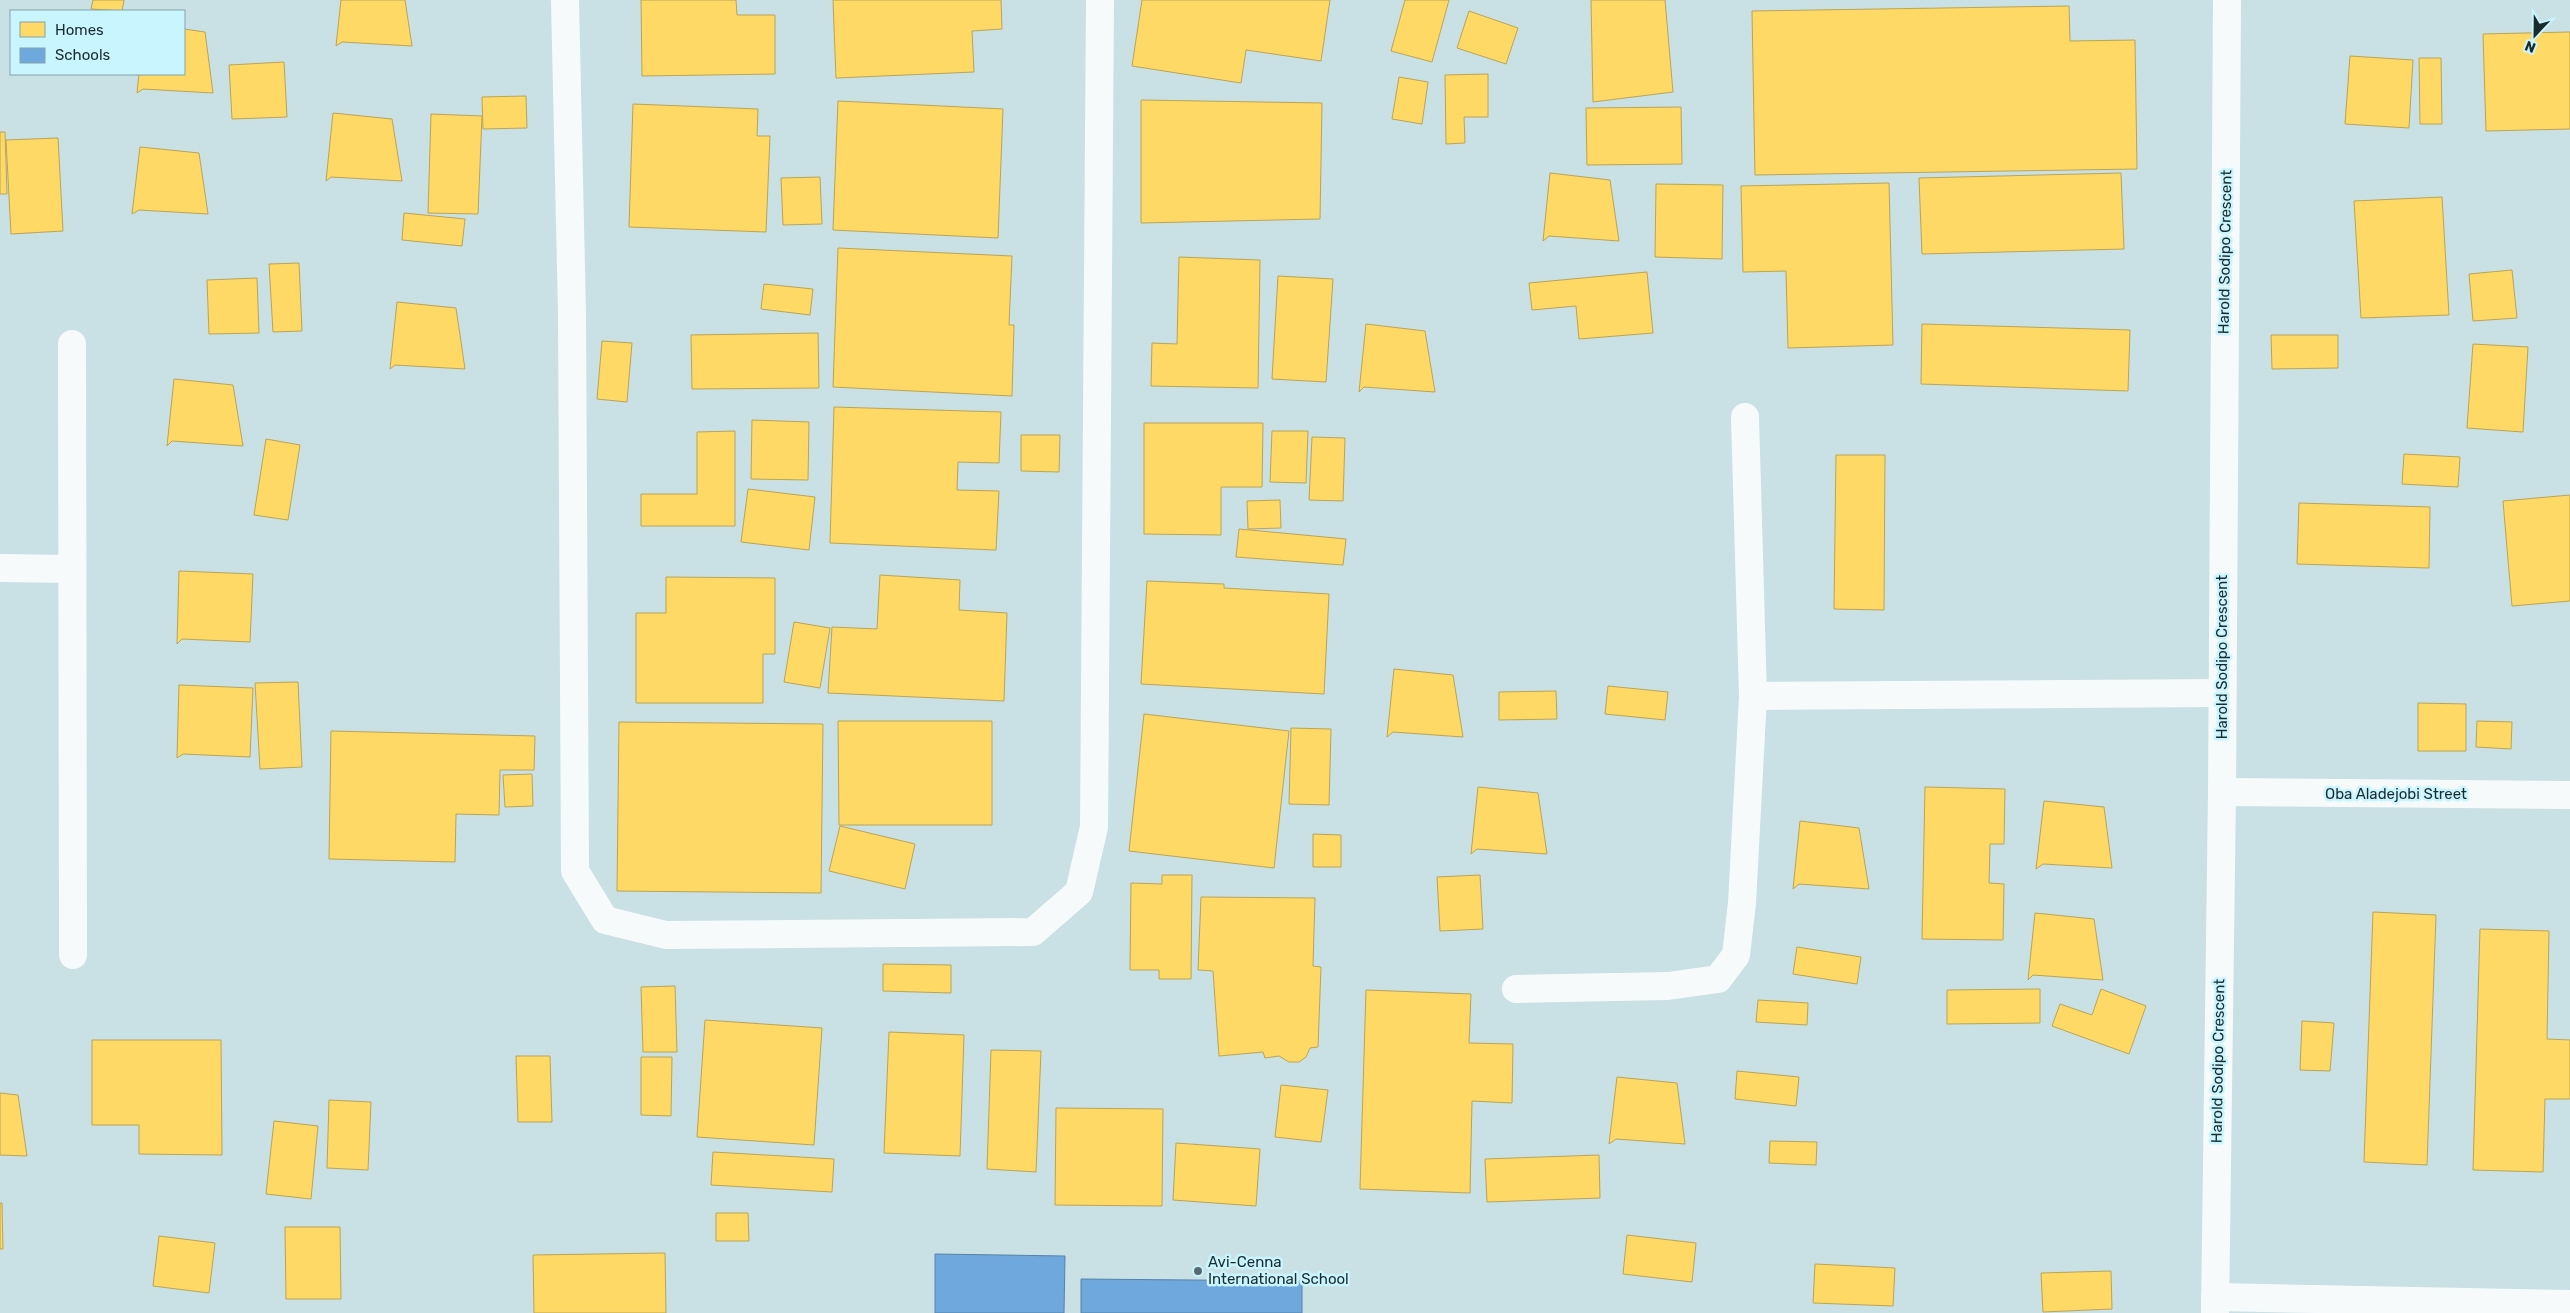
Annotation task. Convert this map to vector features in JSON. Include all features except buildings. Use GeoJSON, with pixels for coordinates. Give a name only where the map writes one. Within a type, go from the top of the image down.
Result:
{"type":"FeatureCollection","features":[{"type":"Feature","properties":{"kind":"street"},"geometry":{"type":"LineString","coordinates":[[565,0],[572,323],[575,871],[605,920],[666,935],[676,935],[1033,932],[1079,892],[1094,827],[1100,0]]}},
{"type":"Feature","properties":{"kind":"street","name":"Harold Sodipo Crescent"},"geometry":{"type":"LineString","coordinates":[[2215,1305],[2222,792],[2221,693],[2227,0]]}},
{"type":"Feature","properties":{"kind":"street"},"geometry":{"type":"LineString","coordinates":[[72,344],[73,955]]}},
{"type":"Feature","properties":{"kind":"street"},"geometry":{"type":"LineString","coordinates":[[1516,989],[1668,986],[1718,979],[1736,955],[1742,903],[1752,696],[1745,417]]}},
{"type":"Feature","properties":{"kind":"street"},"geometry":{"type":"LineString","coordinates":[[0,568],[72,569]]}},
{"type":"Feature","properties":{"kind":"street"},"geometry":{"type":"LineString","coordinates":[[1752,696],[2221,693]]}},
{"type":"Feature","properties":{"kind":"street","name":"Oba Aladejobi Street"},"geometry":{"type":"LineString","coordinates":[[2222,792],[2570,795]]}},
{"type":"Feature","properties":{"kind":"street"},"geometry":{"type":"LineString","coordinates":[[2215,1305],[2570,1304]]}},
{"type":"Feature","properties":{"kind":"place","name":"Avi-Cenna International School"},"geometry":{"type":"Point","coordinates":[1198,1271]}}]}
